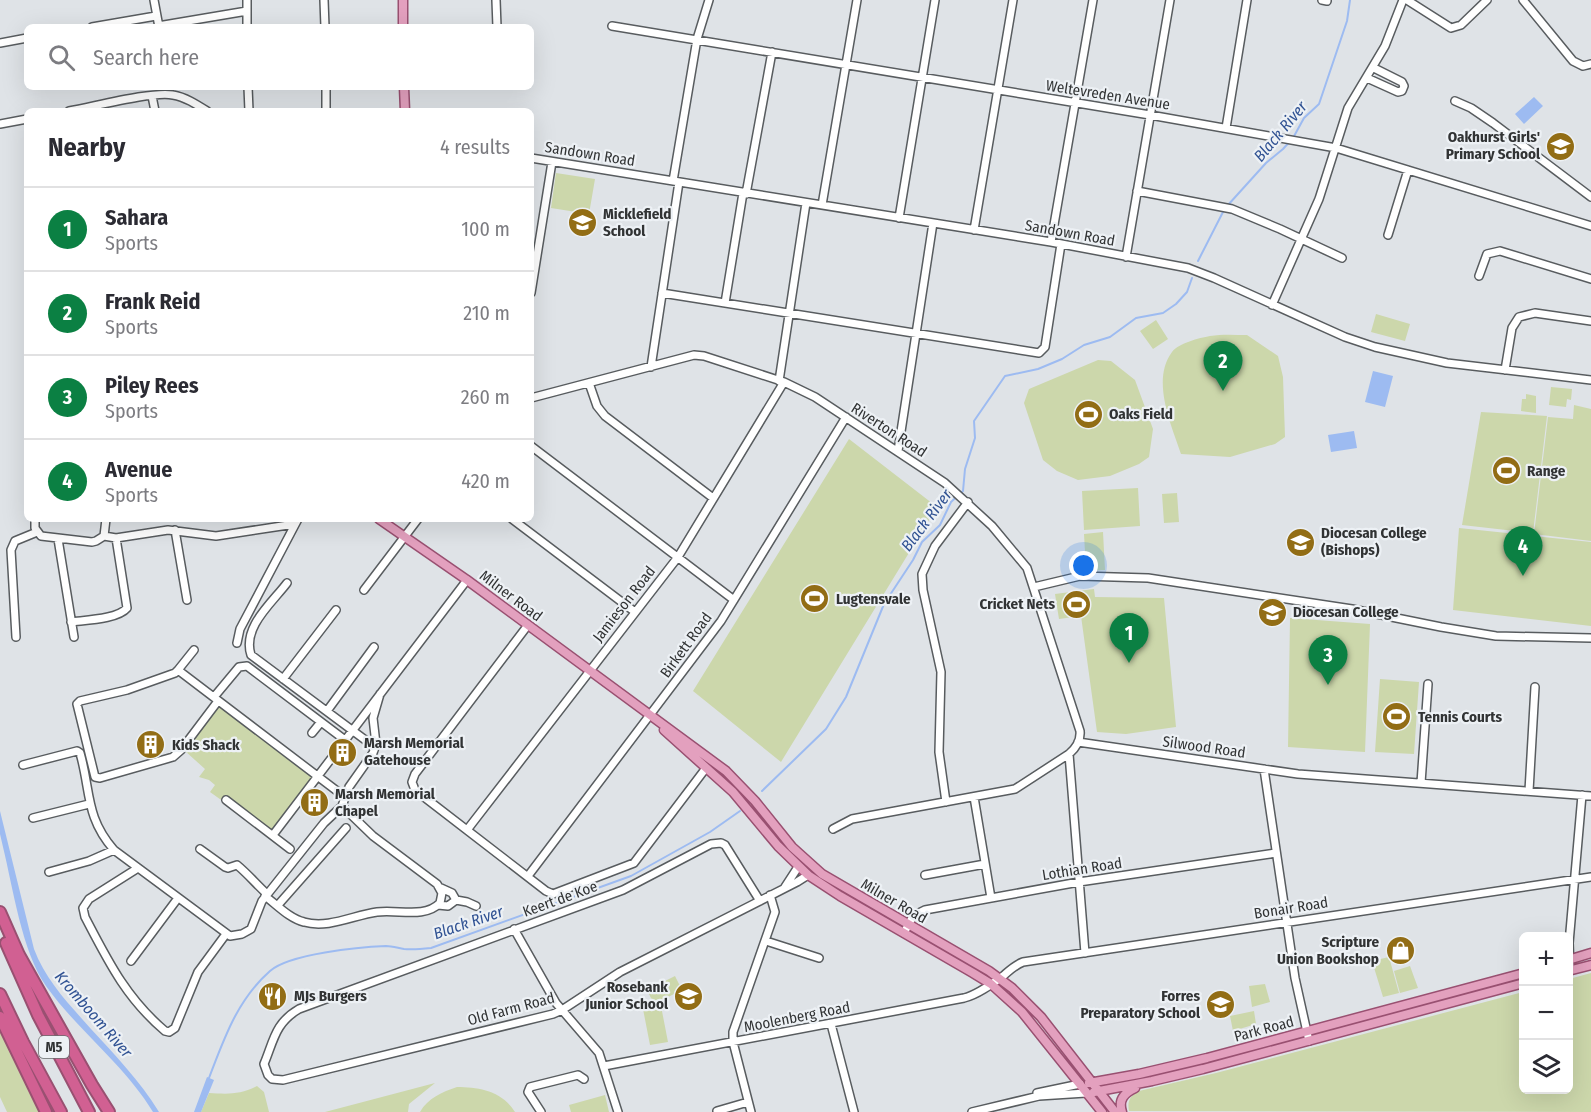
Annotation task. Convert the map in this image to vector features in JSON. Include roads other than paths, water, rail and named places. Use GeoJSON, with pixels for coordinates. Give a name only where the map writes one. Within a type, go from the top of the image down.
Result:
{"type":"FeatureCollection","features":[{"type":"Feature","properties":{"kind":"highway"},"geometry":{"type":"LineString","coordinates":[[0,912],[19,955],[109,1112]]}},
{"type":"Feature","properties":{"kind":"highway","name":"M5"},"geometry":{"type":"LineString","coordinates":[[0,927],[38,1015],[89,1112]]}},
{"type":"Feature","properties":{"kind":"highway","name":"M5"},"geometry":{"type":"LineString","coordinates":[[0,994],[61,1112]]}},
{"type":"Feature","properties":{"kind":"highway"},"geometry":{"type":"LineString","coordinates":[[0,1017],[46,1112]]}},
{"type":"Feature","properties":{"kind":"main road"},"geometry":{"type":"LineString","coordinates":[[403,0],[403,24]]}},
{"type":"Feature","properties":{"kind":"main road"},"geometry":{"type":"LineString","coordinates":[[404,90],[405,108]]}},
{"type":"Feature","properties":{"kind":"main road","name":"Milner Road"},"geometry":{"type":"LineString","coordinates":[[384,522],[467,580],[741,784],[792,847],[815,869],[835,883],[1000,978],[1041,1017],[1115,1112]]}},
{"type":"Feature","properties":{"kind":"main road","name":"Milner Road"},"geometry":{"type":"LineString","coordinates":[[651,718],[733,792],[808,876],[991,984],[1022,1012],[1102,1112]]}},
{"type":"Feature","properties":{"kind":"main road"},"geometry":{"type":"LineString","coordinates":[[1573,959],[1591,953]]}},
{"type":"Feature","properties":{"kind":"main road"},"geometry":{"type":"LineString","coordinates":[[1573,970],[1591,965]]}},
{"type":"Feature","properties":{"kind":"main road","name":"Park Road"},"geometry":{"type":"LineString","coordinates":[[1080,1084],[1182,1064],[1519,973]]}},
{"type":"Feature","properties":{"kind":"main road","name":"Park Road"},"geometry":{"type":"LineString","coordinates":[[1086,1093],[1152,1081],[1519,984]]}},
{"type":"Feature","properties":{"kind":"main road"},"geometry":{"type":"LineString","coordinates":[[1122,1112],[1120,1103],[1125,1094],[1152,1081]]}},
{"type":"Feature","properties":{"kind":"street"},"geometry":{"type":"LineString","coordinates":[[154,0],[158,24]]}},
{"type":"Feature","properties":{"kind":"street"},"geometry":{"type":"LineString","coordinates":[[247,0],[247,24]]}},
{"type":"Feature","properties":{"kind":"street"},"geometry":{"type":"LineString","coordinates":[[324,0],[325,24]]}},
{"type":"Feature","properties":{"kind":"street"},"geometry":{"type":"LineString","coordinates":[[496,0],[497,24]]}},
{"type":"Feature","properties":{"kind":"street"},"geometry":{"type":"LineString","coordinates":[[651,367],[697,39],[709,0]]}},
{"type":"Feature","properties":{"kind":"street"},"geometry":{"type":"LineString","coordinates":[[822,205],[857,0]]}},
{"type":"Feature","properties":{"kind":"street"},"geometry":{"type":"LineString","coordinates":[[898,218],[935,0]]}},
{"type":"Feature","properties":{"kind":"street"},"geometry":{"type":"LineString","coordinates":[[974,230],[1013,0]]}},
{"type":"Feature","properties":{"kind":"street"},"geometry":{"type":"LineString","coordinates":[[1051,242],[1092,0]]}},
{"type":"Feature","properties":{"kind":"street"},"geometry":{"type":"LineString","coordinates":[[1126,257],[1170,0]]}},
{"type":"Feature","properties":{"kind":"street"},"geometry":{"type":"LineString","coordinates":[[1226,129],[1247,0]]}},
{"type":"Feature","properties":{"kind":"street"},"geometry":{"type":"LineString","coordinates":[[1322,0],[1327,1]]}},
{"type":"Feature","properties":{"kind":"street"},"geometry":{"type":"LineString","coordinates":[[1272,305],[1319,199],[1348,108],[1374,68],[1405,0],[1451,28],[1461,25],[1488,0]]}},
{"type":"Feature","properties":{"kind":"street"},"geometry":{"type":"LineString","coordinates":[[1523,0],[1573,61],[1583,66],[1591,64]]}},
{"type":"Feature","properties":{"kind":"street"},"geometry":{"type":"LineString","coordinates":[[176,24],[247,11]]}},
{"type":"Feature","properties":{"kind":"street"},"geometry":{"type":"LineString","coordinates":[[109,24],[156,16]]}},
{"type":"Feature","properties":{"kind":"street","name":"Weltevreden Avenue"},"geometry":{"type":"LineString","coordinates":[[612,26],[1336,148],[1591,226]]}},
{"type":"Feature","properties":{"kind":"street"},"geometry":{"type":"LineString","coordinates":[[0,43],[24,39]]}},
{"type":"Feature","properties":{"kind":"street"},"geometry":{"type":"LineString","coordinates":[[725,303],[772,52]]}},
{"type":"Feature","properties":{"kind":"street"},"geometry":{"type":"LineString","coordinates":[[1367,78],[1398,92],[1403,90],[1402,82],[1374,68]]}},
{"type":"Feature","properties":{"kind":"street"},"geometry":{"type":"LineString","coordinates":[[248,90],[249,108]]}},
{"type":"Feature","properties":{"kind":"street"},"geometry":{"type":"LineString","coordinates":[[326,90],[326,108]]}},
{"type":"Feature","properties":{"kind":"street"},"geometry":{"type":"LineString","coordinates":[[86,108],[170,91],[202,108]]}},
{"type":"Feature","properties":{"kind":"street"},"geometry":{"type":"LineString","coordinates":[[152,96],[154,108]]}},
{"type":"Feature","properties":{"kind":"street"},"geometry":{"type":"LineString","coordinates":[[1455,101],[1471,108],[1493,123],[1591,197]]}},
{"type":"Feature","properties":{"kind":"street"},"geometry":{"type":"LineString","coordinates":[[0,124],[24,120]]}},
{"type":"Feature","properties":{"kind":"street","name":"Sandown Road"},"geometry":{"type":"LineString","coordinates":[[534,159],[1051,242],[1188,268],[1346,337],[1375,347],[1448,363],[1591,380]]}},
{"type":"Feature","properties":{"kind":"street"},"geometry":{"type":"LineString","coordinates":[[534,267],[552,162]]}},
{"type":"Feature","properties":{"kind":"street"},"geometry":{"type":"LineString","coordinates":[[1388,235],[1408,170]]}},
{"type":"Feature","properties":{"kind":"street"},"geometry":{"type":"LineString","coordinates":[[1137,191],[1232,209],[1342,258]]}},
{"type":"Feature","properties":{"kind":"street","name":"Jamieson Road"},"geometry":{"type":"LineString","coordinates":[[467,830],[678,557],[781,382],[806,203]]}},
{"type":"Feature","properties":{"kind":"street"},"geometry":{"type":"LineString","coordinates":[[898,451],[933,223]]}},
{"type":"Feature","properties":{"kind":"street"},"geometry":{"type":"LineString","coordinates":[[662,293],[1042,352],[1045,347],[1061,244]]}},
{"type":"Feature","properties":{"kind":"street"},"geometry":{"type":"LineString","coordinates":[[1479,276],[1487,254],[1500,251],[1591,279]]}},
{"type":"Feature","properties":{"kind":"street"},"geometry":{"type":"LineString","coordinates":[[1505,370],[1512,328],[1519,317],[1535,313],[1591,321]]}},
{"type":"Feature","properties":{"kind":"street","name":"Riverton Road"},"geometry":{"type":"LineString","coordinates":[[534,397],[699,355],[781,382],[815,397],[898,451],[967,501],[1022,560],[1034,587],[1080,731],[1078,742]]}},
{"type":"Feature","properties":{"kind":"street"},"geometry":{"type":"LineString","coordinates":[[589,383],[597,406],[605,416],[714,498]]}},
{"type":"Feature","properties":{"kind":"street","name":"Birkett Road"},"geometry":{"type":"LineString","coordinates":[[528,876],[651,718],[721,621],[846,417]]}},
{"type":"Feature","properties":{"kind":"street"},"geometry":{"type":"LineString","coordinates":[[534,448],[734,600]]}},
{"type":"Feature","properties":{"kind":"street"},"geometry":{"type":"LineString","coordinates":[[946,802],[939,752],[941,672],[922,574],[935,546],[967,501]]}},
{"type":"Feature","properties":{"kind":"street"},"geometry":{"type":"LineString","coordinates":[[35,522],[37,532],[46,538],[92,542],[104,536],[116,538],[162,530],[216,536],[296,522]]}},
{"type":"Feature","properties":{"kind":"street"},"geometry":{"type":"LineString","coordinates":[[104,536],[106,522]]}},
{"type":"Feature","properties":{"kind":"street"},"geometry":{"type":"LineString","coordinates":[[237,643],[240,629],[296,522]]}},
{"type":"Feature","properties":{"kind":"street"},"geometry":{"type":"LineString","coordinates":[[364,590],[416,522]]}},
{"type":"Feature","properties":{"kind":"street"},"geometry":{"type":"LineString","coordinates":[[516,522],[635,612]]}},
{"type":"Feature","properties":{"kind":"street"},"geometry":{"type":"LineString","coordinates":[[175,530],[187,600]]}},
{"type":"Feature","properties":{"kind":"street"},"geometry":{"type":"LineString","coordinates":[[16,637],[11,550],[15,541],[37,532]]}},
{"type":"Feature","properties":{"kind":"street"},"geometry":{"type":"LineString","coordinates":[[71,622],[116,615],[127,608],[116,538]]}},
{"type":"Feature","properties":{"kind":"street"},"geometry":{"type":"LineString","coordinates":[[58,539],[74,637]]}},
{"type":"Feature","properties":{"kind":"street"},"geometry":{"type":"LineString","coordinates":[[1034,587],[1080,576],[1148,578],[1353,609],[1496,636],[1591,638]]}},
{"type":"Feature","properties":{"kind":"street"},"geometry":{"type":"LineString","coordinates":[[273,835],[467,580]]}},
{"type":"Feature","properties":{"kind":"street"},"geometry":{"type":"LineString","coordinates":[[287,583],[258,620],[249,640],[249,649],[254,658],[368,742],[374,750]]}},
{"type":"Feature","properties":{"kind":"street"},"geometry":{"type":"LineString","coordinates":[[283,679],[336,610]]}},
{"type":"Feature","properties":{"kind":"street"},"geometry":{"type":"LineString","coordinates":[[528,625],[415,774],[412,782],[415,790],[546,891],[553,894],[630,865],[706,768]]}},
{"type":"Feature","properties":{"kind":"street"},"geometry":{"type":"LineString","coordinates":[[327,711],[374,647]]}},
{"type":"Feature","properties":{"kind":"street"},"geometry":{"type":"LineString","coordinates":[[194,650],[175,673],[127,690],[80,701],[77,704],[95,777],[100,778],[173,757],[181,750],[238,667],[247,666],[345,740]]}},
{"type":"Feature","properties":{"kind":"street"},"geometry":{"type":"LineString","coordinates":[[178,670],[337,791]]}},
{"type":"Feature","properties":{"kind":"street"},"geometry":{"type":"LineString","coordinates":[[1421,783],[1428,684]]}},
{"type":"Feature","properties":{"kind":"street"},"geometry":{"type":"LineString","coordinates":[[1529,791],[1535,687]]}},
{"type":"Feature","properties":{"kind":"street"},"geometry":{"type":"LineString","coordinates":[[23,765],[79,752],[85,772],[89,804],[96,825],[114,850],[226,934],[233,936],[251,929],[259,905],[266,895],[324,823],[342,806],[349,788],[372,756],[376,744],[373,718],[380,694]]}},
{"type":"Feature","properties":{"kind":"street"},"geometry":{"type":"LineString","coordinates":[[312,733],[321,722]]}},
{"type":"Feature","properties":{"kind":"street"},"geometry":{"type":"LineString","coordinates":[[368,742],[375,738]]}},
{"type":"Feature","properties":{"kind":"street"},"geometry":{"type":"LineString","coordinates":[[833,830],[852,819],[1019,788],[1069,754],[1078,742]]}},
{"type":"Feature","properties":{"kind":"street","name":"Silwood Road"},"geometry":{"type":"LineString","coordinates":[[1078,742],[1332,777],[1591,796]]}},
{"type":"Feature","properties":{"kind":"street"},"geometry":{"type":"LineString","coordinates":[[1069,754],[1085,953]]}},
{"type":"Feature","properties":{"kind":"street"},"geometry":{"type":"LineString","coordinates":[[1264,769],[1287,922],[1309,1041]]}},
{"type":"Feature","properties":{"kind":"street"},"geometry":{"type":"LineString","coordinates":[[1570,932],[1582,795]]}},
{"type":"Feature","properties":{"kind":"street"},"geometry":{"type":"LineString","coordinates":[[974,797],[991,898]]}},
{"type":"Feature","properties":{"kind":"street"},"geometry":{"type":"LineString","coordinates":[[226,800],[290,849]]}},
{"type":"Feature","properties":{"kind":"street"},"geometry":{"type":"LineString","coordinates":[[33,818],[89,804]]}},
{"type":"Feature","properties":{"kind":"street"},"geometry":{"type":"LineString","coordinates":[[342,806],[373,836],[441,888],[452,893],[456,900]]}},
{"type":"Feature","properties":{"kind":"street"},"geometry":{"type":"LineString","coordinates":[[278,906],[346,828]]}},
{"type":"Feature","properties":{"kind":"street","name":"Keert de Koe"},"geometry":{"type":"LineString","coordinates":[[264,1064],[279,1025],[286,1017],[299,1009],[623,890],[715,842],[721,843],[728,849],[760,901]]}},
{"type":"Feature","properties":{"kind":"street"},"geometry":{"type":"LineString","coordinates":[[200,849],[225,867],[237,865],[253,878],[278,906],[300,921],[316,924],[375,912],[425,912],[438,905],[442,898],[441,888]]}},
{"type":"Feature","properties":{"kind":"street"},"geometry":{"type":"LineString","coordinates":[[49,872],[89,861],[114,850]]}},
{"type":"Feature","properties":{"kind":"street","name":"Lothian Road"},"geometry":{"type":"LineString","coordinates":[[904,933],[917,913],[925,910],[1078,882],[1276,853]]}},
{"type":"Feature","properties":{"kind":"street"},"geometry":{"type":"LineString","coordinates":[[925,875],[985,864]]}},
{"type":"Feature","properties":{"kind":"street","name":"Old Farm Road"},"geometry":{"type":"LineString","coordinates":[[785,887],[798,867]]}},
{"type":"Feature","properties":{"kind":"street"},"geometry":{"type":"LineString","coordinates":[[138,868],[88,899],[82,908],[120,982],[136,1004],[165,1030],[169,1032],[175,1028],[198,972],[226,934]]}},
{"type":"Feature","properties":{"kind":"street","name":"Old Farm Road"},"geometry":{"type":"LineString","coordinates":[[264,1064],[268,1075],[277,1080],[283,1080],[562,1010],[620,972],[808,876]]}},
{"type":"Feature","properties":{"kind":"street","name":"Bonair Road"},"geometry":{"type":"LineString","coordinates":[[1000,978],[1019,963],[1591,877]]}},
{"type":"Feature","properties":{"kind":"street"},"geometry":{"type":"LineString","coordinates":[[751,1112],[733,1042],[734,1027],[775,912],[770,895]]}},
{"type":"Feature","properties":{"kind":"street"},"geometry":{"type":"LineString","coordinates":[[131,961],[178,898]]}},
{"type":"Feature","properties":{"kind":"street"},"geometry":{"type":"LineString","coordinates":[[438,905],[448,906],[456,900],[476,906]]}},
{"type":"Feature","properties":{"kind":"street"},"geometry":{"type":"LineString","coordinates":[[514,929],[553,998],[594,1046],[604,1066],[618,1112]]}},
{"type":"Feature","properties":{"kind":"street"},"geometry":{"type":"LineString","coordinates":[[766,941],[819,958]]}},
{"type":"Feature","properties":{"kind":"street","name":"Moolenberg Road"},"geometry":{"type":"LineString","coordinates":[[604,1066],[964,998],[1000,978]]}},
{"type":"Feature","properties":{"kind":"street"},"geometry":{"type":"LineString","coordinates":[[831,1024],[855,1112]]}},
{"type":"Feature","properties":{"kind":"street"},"geometry":{"type":"LineString","coordinates":[[541,1112],[528,1092],[530,1087],[578,1075],[584,1079]]}},
{"type":"Feature","properties":{"kind":"street","name":"Park Road"},"geometry":{"type":"LineString","coordinates":[[972,1112],[1045,1091],[1080,1084]]}},
{"type":"Feature","properties":{"kind":"street","name":"Park Road"},"geometry":{"type":"LineString","coordinates":[[1009,1102],[1039,1096],[1086,1093]]}},
{"type":"Feature","properties":{"kind":"street"},"geometry":{"type":"LineString","coordinates":[[717,1111],[748,1102]]}},
{"type":"Feature","properties":{"kind":"water"},"geometry":{"type":"Polygon","coordinates":[[[1534,97],[1543,106],[1524,124],[1515,114],[1534,97]]]}},
{"type":"Feature","properties":{"kind":"water"},"geometry":{"type":"Polygon","coordinates":[[[1373,371],[1393,376],[1385,407],[1365,402],[1373,371]]]}},
{"type":"Feature","properties":{"kind":"water"},"geometry":{"type":"Polygon","coordinates":[[[1354,431],[1357,448],[1331,452],[1328,435],[1354,431]]]}},
{"type":"Feature","properties":{"kind":"water"},"geometry":{"type":"Polygon","coordinates":[[[0,811],[34,949],[39,961],[59,992],[127,1069],[159,1112],[153,1112],[129,1078],[72,1018],[46,986],[38,972],[24,938],[15,900],[0,834],[0,811]]]}},
{"type":"Feature","properties":{"kind":"water"},"geometry":{"type":"Polygon","coordinates":[[[207,1077],[214,1080],[201,1112],[194,1112],[207,1077]]]}},
{"type":"Feature","properties":{"kind":"waterway","name":"Black River"},"geometry":{"type":"LineString","coordinates":[[1228,205],[1266,163],[1293,138],[1304,118],[1319,104],[1347,21],[1350,0]]}},
{"type":"Feature","properties":{"kind":"waterway","name":"Black River"},"geometry":{"type":"LineString","coordinates":[[1198,261],[1224,210]]}},
{"type":"Feature","properties":{"kind":"waterway","name":"Black River"},"geometry":{"type":"LineString","coordinates":[[762,791],[826,729],[846,697],[884,604],[922,542],[940,525],[951,502],[963,491],[965,469],[975,438],[974,421],[1005,376],[1038,369],[1062,359],[1084,345],[1110,337],[1136,318],[1163,313],[1187,292],[1192,278]]}},
{"type":"Feature","properties":{"kind":"waterway","name":"Black River"},"geometry":{"type":"LineString","coordinates":[[209,1078],[240,1007],[259,982],[279,965],[308,956],[359,948],[386,946],[407,949],[431,948],[631,876],[710,832],[740,811]]}},
{"type":"Feature","properties":{"kind":"place","name":"Oakhurst Girls' Primary School"},"geometry":{"type":"Point","coordinates":[1561,146]}},
{"type":"Feature","properties":{"kind":"place","name":"Micklefield School"},"geometry":{"type":"Point","coordinates":[582,223]}},
{"type":"Feature","properties":{"kind":"place","name":"Frank Reid"},"geometry":{"type":"Point","coordinates":[1223,391]}},
{"type":"Feature","properties":{"kind":"place","name":"Oaks Field"},"geometry":{"type":"Point","coordinates":[1088,414]}},
{"type":"Feature","properties":{"kind":"place","name":"Range"},"geometry":{"type":"Point","coordinates":[1506,471]}},
{"type":"Feature","properties":{"kind":"place","name":"Diocesan College (Bishops)"},"geometry":{"type":"Point","coordinates":[1300,542]}},
{"type":"Feature","properties":{"kind":"place","name":"Avenue"},"geometry":{"type":"Point","coordinates":[1523,576]}},
{"type":"Feature","properties":{"kind":"place","name":"Lugtensvale"},"geometry":{"type":"Point","coordinates":[815,599]}},
{"type":"Feature","properties":{"kind":"place","name":"Cricket Nets"},"geometry":{"type":"Point","coordinates":[1076,604]}},
{"type":"Feature","properties":{"kind":"place","name":"Diocesan College"},"geometry":{"type":"Point","coordinates":[1272,612]}},
{"type":"Feature","properties":{"kind":"place","name":"Sahara"},"geometry":{"type":"Point","coordinates":[1129,663]}},
{"type":"Feature","properties":{"kind":"place","name":"Piley Rees"},"geometry":{"type":"Point","coordinates":[1328,685]}},
{"type":"Feature","properties":{"kind":"place","name":"Tennis Courts"},"geometry":{"type":"Point","coordinates":[1397,717]}},
{"type":"Feature","properties":{"kind":"place","name":"Kids Shack"},"geometry":{"type":"Point","coordinates":[151,745]}},
{"type":"Feature","properties":{"kind":"place","name":"Marsh Memorial Gatehouse"},"geometry":{"type":"Point","coordinates":[343,752]}},
{"type":"Feature","properties":{"kind":"place","name":"Marsh Memorial Chapel"},"geometry":{"type":"Point","coordinates":[314,803]}},
{"type":"Feature","properties":{"kind":"place","name":"Scripture Union Bookshop"},"geometry":{"type":"Point","coordinates":[1400,951]}},
{"type":"Feature","properties":{"kind":"place","name":"MJs Burgers"},"geometry":{"type":"Point","coordinates":[273,996]}},
{"type":"Feature","properties":{"kind":"place","name":"Rosebank Junior School"},"geometry":{"type":"Point","coordinates":[689,996]}},
{"type":"Feature","properties":{"kind":"place","name":"Forres Preparatory School"},"geometry":{"type":"Point","coordinates":[1221,1005]}},
{"type":"Feature","properties":{"kind":"water label","name":"Kromboom River"},"geometry":{"type":"Point","coordinates":[94,1014]}}]}
